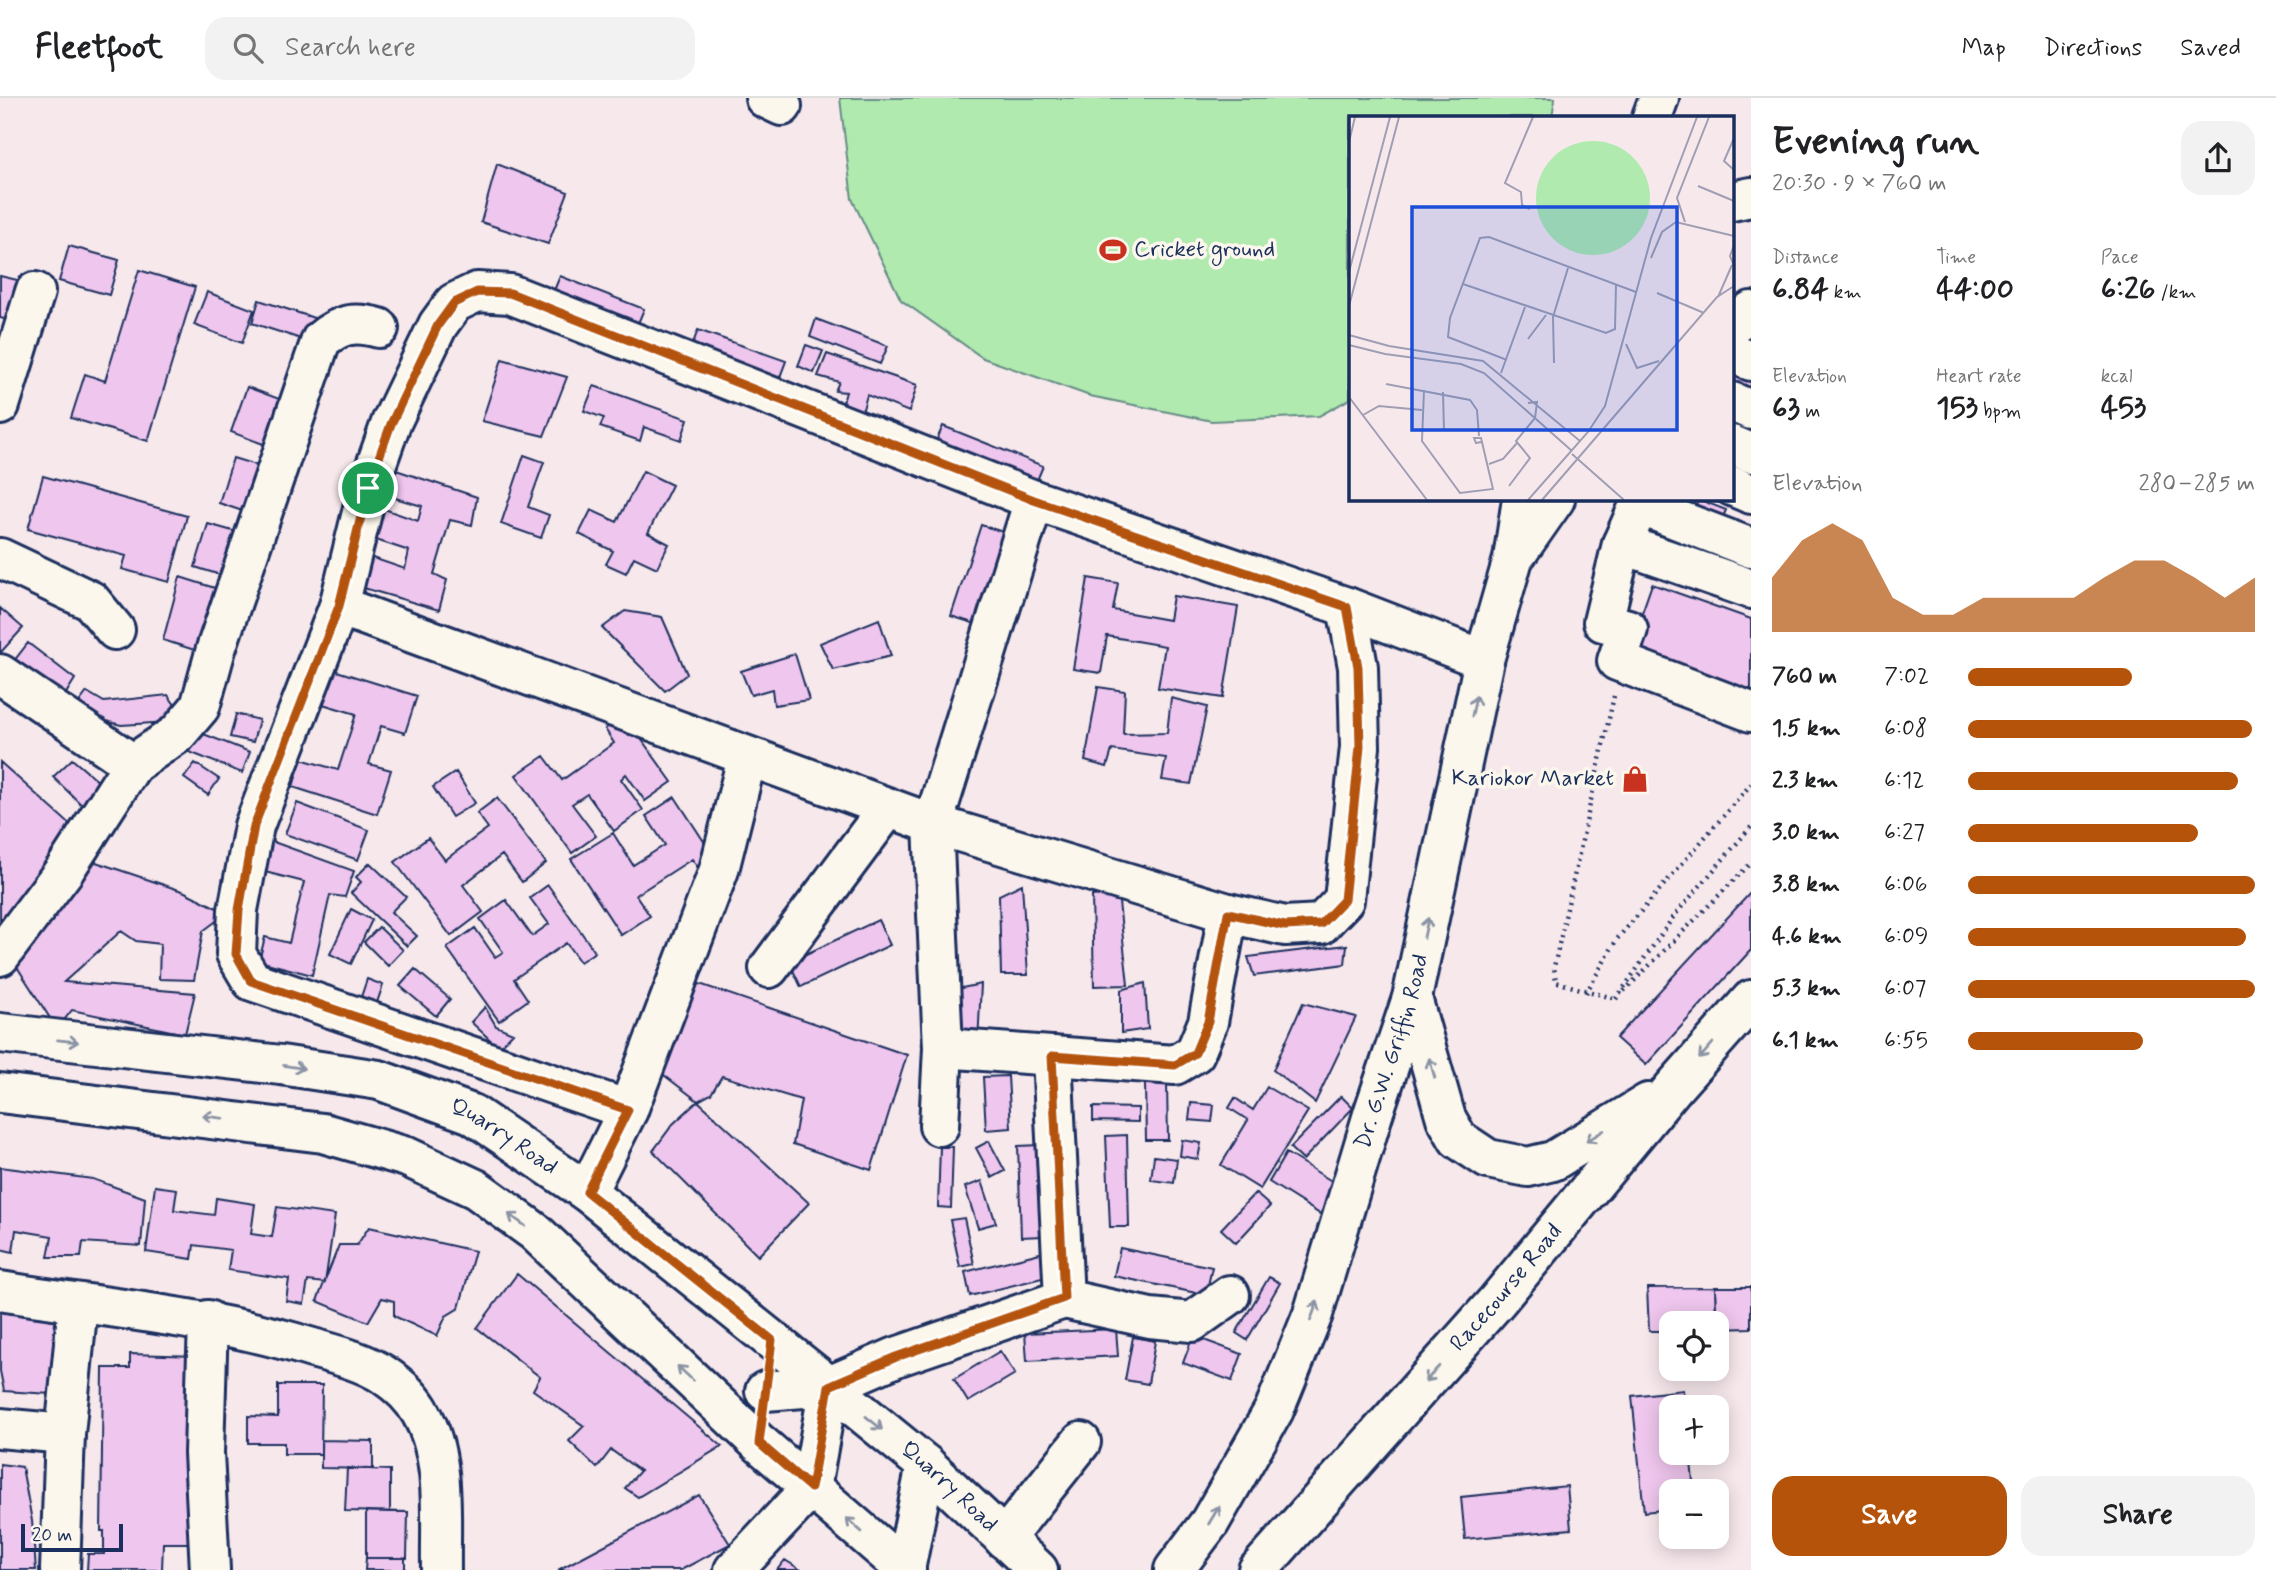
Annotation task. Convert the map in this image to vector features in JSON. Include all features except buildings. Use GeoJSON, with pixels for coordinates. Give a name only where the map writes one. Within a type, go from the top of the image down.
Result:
{"type":"FeatureCollection","features":[{"type":"Feature","properties":{"kind":"street"},"geometry":{"type":"LineString","coordinates":[[1652,116],[1659,98]]}},
{"type":"Feature","properties":{"kind":"street"},"geometry":{"type":"LineString","coordinates":[[0,405],[35,292]]}},
{"type":"Feature","properties":{"kind":"street"},"geometry":{"type":"LineString","coordinates":[[628,1110],[251,981],[236,954],[239,910],[254,826],[339,606],[368,488],[391,424],[438,325],[454,303],[477,292],[510,293],[1034,500],[1347,607],[1484,660]]}},
{"type":"Feature","properties":{"kind":"street"},"geometry":{"type":"LineString","coordinates":[[0,956],[64,871],[133,764],[177,734],[200,707],[216,649],[321,340],[336,327],[349,323],[379,328]]}},
{"type":"Feature","properties":{"kind":"street"},"geometry":{"type":"LineString","coordinates":[[1734,354],[1751,361]]}},
{"type":"Feature","properties":{"kind":"street"},"geometry":{"type":"LineString","coordinates":[[1734,403],[1751,410]]}},
{"type":"Feature","properties":{"kind":"street"},"geometry":{"type":"LineString","coordinates":[[1734,446],[1751,453]]}},
{"type":"Feature","properties":{"kind":"street"},"geometry":{"type":"LineString","coordinates":[[1734,487],[1751,494]]}},
{"type":"Feature","properties":{"kind":"street"},"geometry":{"type":"LineString","coordinates":[[939,1126],[943,1048],[933,824],[1034,500]]}},
{"type":"Feature","properties":{"kind":"street","name":"Dr. G.W. Griffin Road"},"geometry":{"type":"LineString","coordinates":[[1174,1570],[1210,1522],[1274,1410],[1313,1314],[1374,1111],[1412,998],[1484,660],[1513,559],[1522,500]]}},
{"type":"Feature","properties":{"kind":"street"},"geometry":{"type":"LineString","coordinates":[[1513,559],[1554,500]]}},
{"type":"Feature","properties":{"kind":"street"},"geometry":{"type":"LineString","coordinates":[[1622,544],[1735,583],[1748,542],[1640,502],[1622,544],[1603,622],[1628,629],[1624,663],[1751,712]]}},
{"type":"Feature","properties":{"kind":"street"},"geometry":{"type":"LineString","coordinates":[[0,558],[91,601],[114,630]]}},
{"type":"Feature","properties":{"kind":"street"},"geometry":{"type":"LineString","coordinates":[[339,606],[489,664],[574,690],[747,758],[933,824],[1228,913],[1285,926],[1321,924],[1344,900],[1360,747],[1358,667],[1347,607]]}},
{"type":"Feature","properties":{"kind":"street"},"geometry":{"type":"LineString","coordinates":[[0,674],[133,764]]}},
{"type":"Feature","properties":{"kind":"street"},"geometry":{"type":"LineString","coordinates":[[587,1192],[628,1110],[719,870],[747,758]]}},
{"type":"Feature","properties":{"kind":"street"},"geometry":{"type":"LineString","coordinates":[[769,968],[888,808]]}},
{"type":"Feature","properties":{"kind":"street"},"geometry":{"type":"LineString","coordinates":[[943,1048],[1175,1065],[1195,1053],[1208,1022],[1228,913]]}},
{"type":"Feature","properties":{"kind":"street"},"geometry":{"type":"LineString","coordinates":[[1412,998],[1446,1118],[1458,1139],[1488,1158],[1528,1167],[1553,1161],[1674,1087]]}},
{"type":"Feature","properties":{"kind":"street","name":"Racecourse Road"},"geometry":{"type":"LineString","coordinates":[[1258,1570],[1497,1301],[1674,1087],[1751,1000]]}},
{"type":"Feature","properties":{"kind":"street","name":"Quarry Road"},"geometry":{"type":"LineString","coordinates":[[0,1033],[281,1065],[379,1080],[472,1114],[587,1192],[772,1340],[926,1465],[1038,1570]]}},
{"type":"Feature","properties":{"kind":"street"},"geometry":{"type":"LineString","coordinates":[[1052,1056],[1064,1298]]}},
{"type":"Feature","properties":{"kind":"street"},"geometry":{"type":"LineString","coordinates":[[0,1093],[323,1133],[418,1163],[476,1189],[535,1232],[759,1443],[906,1570]]}},
{"type":"Feature","properties":{"kind":"street"},"geometry":{"type":"LineString","coordinates":[[0,1292],[208,1321],[335,1355],[382,1373],[405,1391],[421,1413],[433,1440],[438,1467],[442,1570]]}},
{"type":"Feature","properties":{"kind":"street"},"geometry":{"type":"LineString","coordinates":[[765,1391],[829,1386],[896,1357],[1064,1298],[1150,1318],[1192,1322],[1230,1295]]}},
{"type":"Feature","properties":{"kind":"street"},"geometry":{"type":"LineString","coordinates":[[60,1570],[65,1434],[78,1304]]}},
{"type":"Feature","properties":{"kind":"street"},"geometry":{"type":"LineString","coordinates":[[208,1321],[204,1453],[210,1570]]}},
{"type":"Feature","properties":{"kind":"street"},"geometry":{"type":"LineString","coordinates":[[759,1443],[772,1340]]}},
{"type":"Feature","properties":{"kind":"street"},"geometry":{"type":"LineString","coordinates":[[734,1570],[811,1488],[829,1386]]}},
{"type":"Feature","properties":{"kind":"street"},"geometry":{"type":"LineString","coordinates":[[0,1428],[65,1434]]}},
{"type":"Feature","properties":{"kind":"street"},"geometry":{"type":"LineString","coordinates":[[1004,1539],[1081,1442]]}},
{"type":"Feature","properties":{"kind":"street"},"geometry":{"type":"LineString","coordinates":[[906,1570],[926,1465]]}},
{"type":"Feature","properties":{"kind":"path"},"geometry":{"type":"LineString","coordinates":[[1616,999],[1586,993],[1556,982],[1554,967],[1610,702],[1624,663]]}},
{"type":"Feature","properties":{"kind":"path"},"geometry":{"type":"LineString","coordinates":[[1586,993],[1617,939],[1751,784]]}},
{"type":"Feature","properties":{"kind":"path"},"geometry":{"type":"LineString","coordinates":[[1616,999],[1674,916],[1751,827]]}},
{"type":"Feature","properties":{"kind":"path"},"geometry":{"type":"LineString","coordinates":[[1616,999],[1751,863]]}},
{"type":"Feature","properties":{"kind":"green space","name":"Cricket ground"},"geometry":{"type":"Polygon","coordinates":[[[840,98],[1555,98],[1552,116],[1349,116],[1349,400],[1319,416],[1212,421],[1090,396],[983,358],[901,300],[852,199],[840,98]]]}},
{"type":"Feature","properties":{"kind":"place","name":"Cricket ground"},"geometry":{"type":"Point","coordinates":[1113,250]}},
{"type":"Feature","properties":{"kind":"place","name":"Kariokor Market"},"geometry":{"type":"Point","coordinates":[1635,779]}},
{"type":"Feature","properties":{"kind":"route"},"geometry":{"type":"LineString","coordinates":[[477,292],[510,293],[1034,500],[1347,607],[1358,667],[1360,747],[1344,900],[1321,924],[1285,926],[1228,913],[1208,1022],[1195,1053],[1175,1065],[1052,1056],[1064,1298],[896,1357],[829,1386],[811,1488],[759,1443],[772,1340],[587,1192],[628,1110],[251,981],[236,954],[239,910],[254,826],[339,606],[368,488],[391,424],[438,325],[454,303],[477,292]]}}]}
